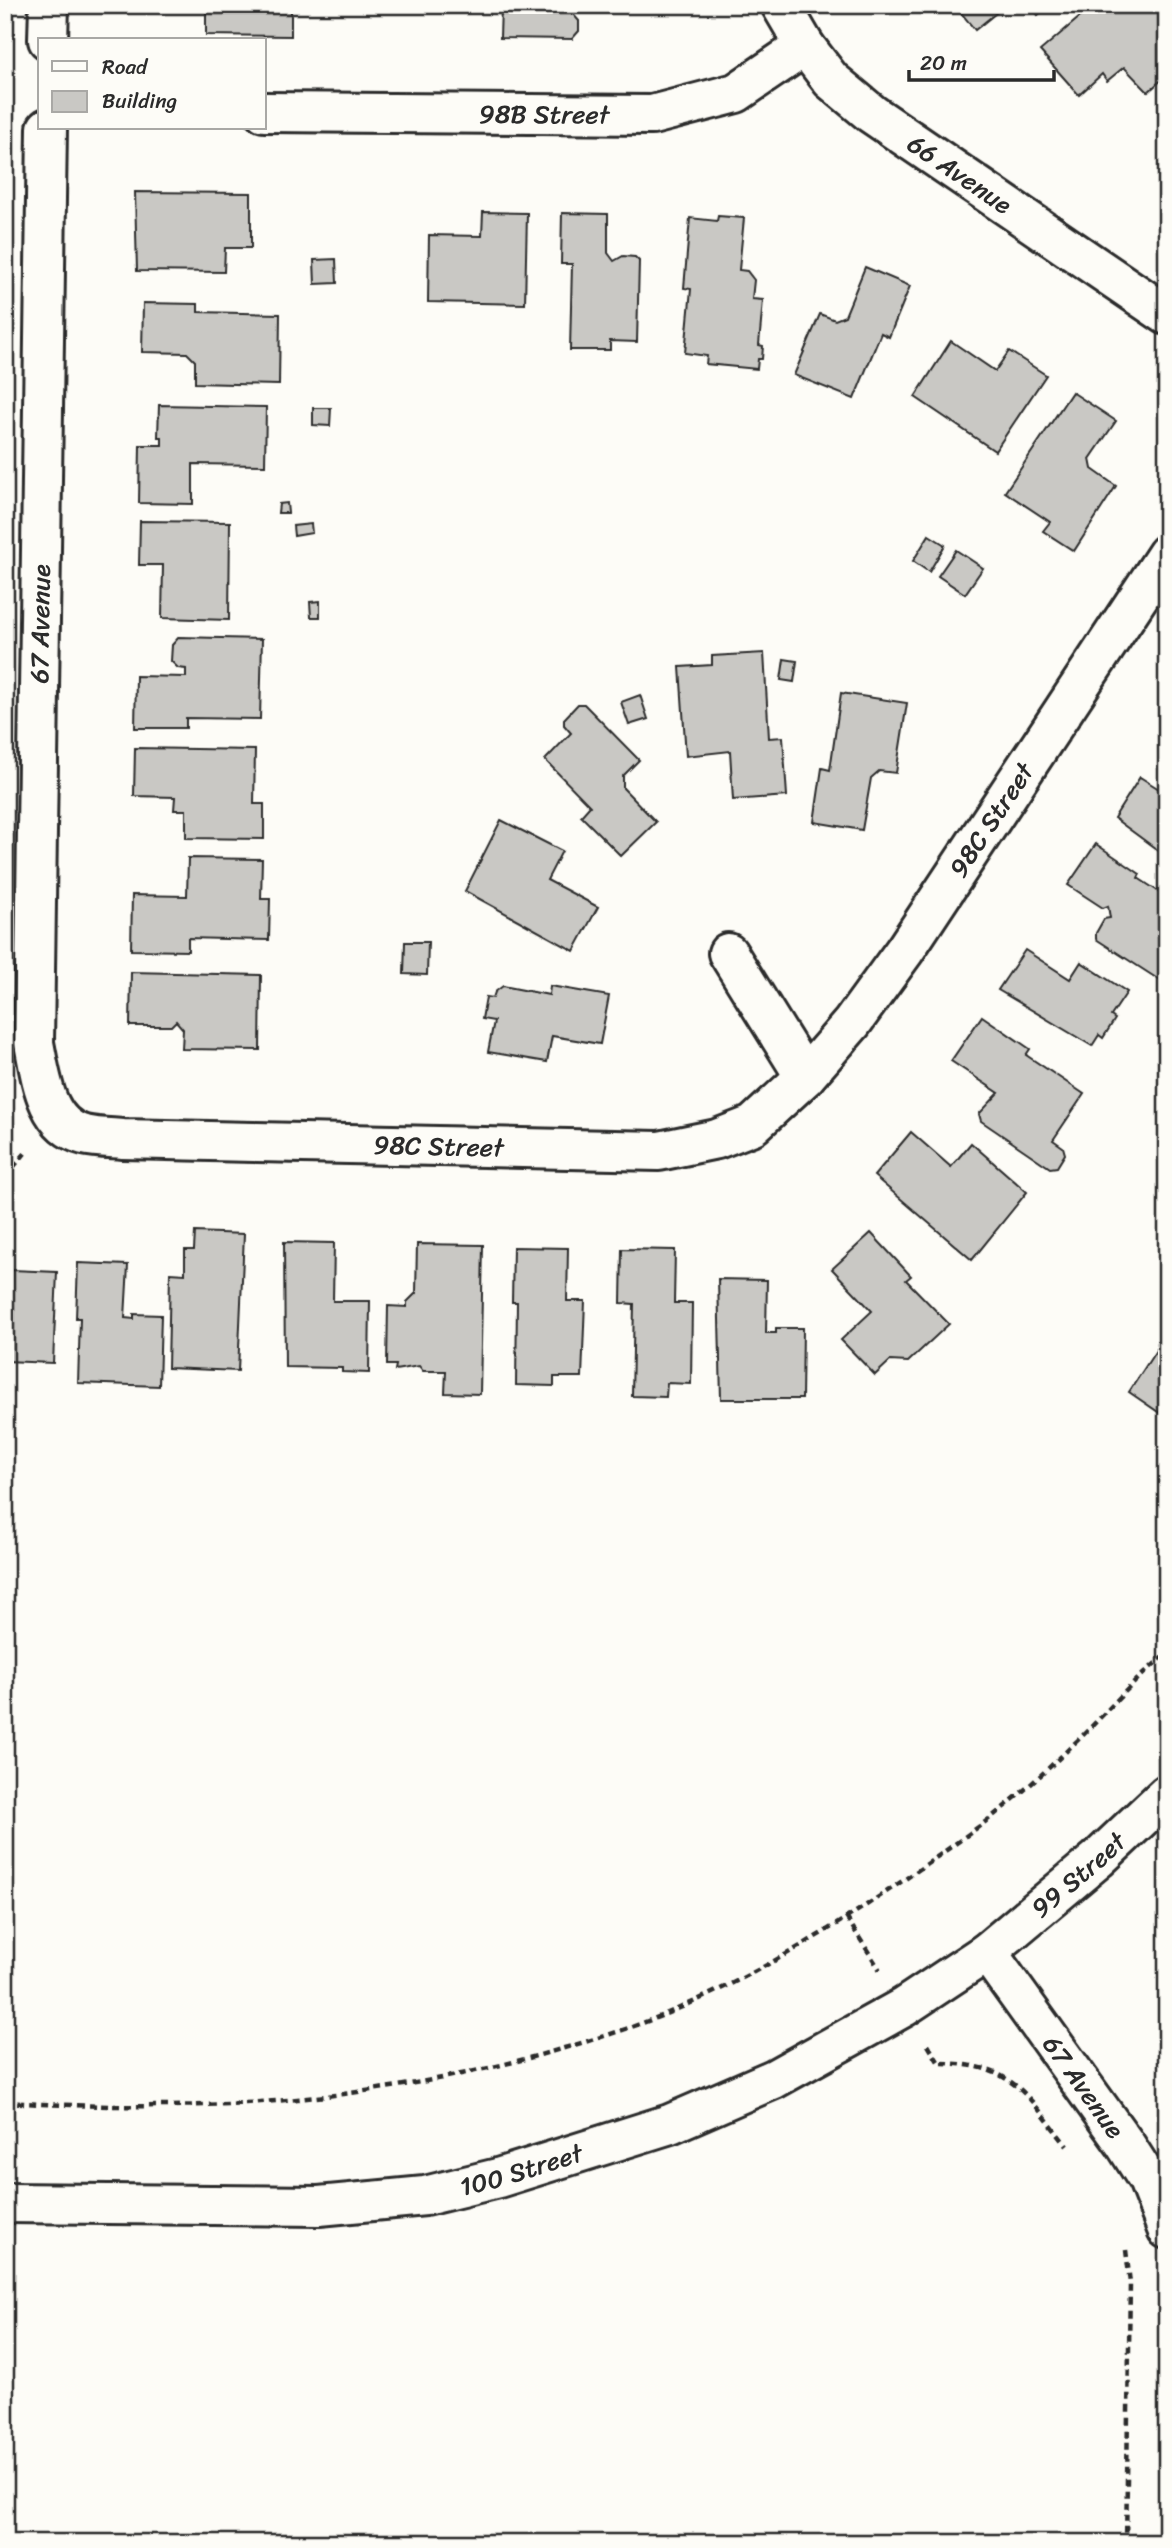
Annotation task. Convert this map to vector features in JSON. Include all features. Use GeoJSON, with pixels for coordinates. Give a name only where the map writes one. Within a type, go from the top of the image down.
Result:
{"type":"FeatureCollection","features":[{"type":"Feature","properties":{"kind":"street"},"geometry":{"type":"LineString","coordinates":[[48,38],[49,5]]}},
{"type":"Feature","properties":{"kind":"street","name":"66 Avenue"},"geometry":{"type":"LineString","coordinates":[[781,5],[805,46],[831,80],[872,114],[1167,315]]}},
{"type":"Feature","properties":{"kind":"street","name":"98B Street"},"geometry":{"type":"LineString","coordinates":[[266,112],[652,115],[736,93],[805,46]]}},
{"type":"Feature","properties":{"kind":"street","name":"67 Avenue"},"geometry":{"type":"LineString","coordinates":[[47,130],[34,1043],[42,1082],[55,1116]]}},
{"type":"Feature","properties":{"kind":"street","name":"98C Street"},"geometry":{"type":"LineString","coordinates":[[55,1116],[82,1134],[123,1139],[659,1150],[717,1139],[753,1125],[805,1077],[852,1023],[905,950],[1167,554]]}},
{"type":"Feature","properties":{"kind":"street"},"geometry":{"type":"LineString","coordinates":[[728,953],[805,1077]]}},
{"type":"Feature","properties":{"kind":"street","name":"99 Street"},"geometry":{"type":"LineString","coordinates":[[987,1952],[1098,1859],[1167,1794]]}},
{"type":"Feature","properties":{"kind":"street","name":"67 Avenue"},"geometry":{"type":"LineString","coordinates":[[987,1952],[1125,2144],[1148,2180],[1167,2230]]}},
{"type":"Feature","properties":{"kind":"street","name":"100 Street"},"geometry":{"type":"LineString","coordinates":[[5,2203],[319,2206],[425,2196],[498,2178],[670,2124],[774,2079],[904,2007],[987,1952]]}},
{"type":"Feature","properties":{"kind":"path"},"geometry":{"type":"LineString","coordinates":[[5,2102],[167,2107],[254,2104],[397,2088],[587,2042],[675,2010],[773,1960],[846,1917],[1023,1793],[1167,1654]]}},
{"type":"Feature","properties":{"kind":"path"},"geometry":{"type":"LineString","coordinates":[[846,1917],[878,1968]]}},
{"type":"Feature","properties":{"kind":"path"},"geometry":{"type":"LineString","coordinates":[[933,2053],[939,2063],[965,2063],[1002,2074],[1024,2092],[1076,2157]]}},
{"type":"Feature","properties":{"kind":"path"},"geometry":{"type":"LineString","coordinates":[[1125,2245],[1130,2283],[1126,2543]]}},
{"type":"Feature","properties":{"kind":"building"},"geometry":{"type":"Polygon","coordinates":[[[203,5],[291,5],[291,36],[206,35],[206,9],[203,5]]]}},
{"type":"Feature","properties":{"kind":"building"},"geometry":{"type":"Polygon","coordinates":[[[489,5],[573,5],[572,13],[579,21],[579,31],[572,39],[500,38],[501,6],[489,5]]]}},
{"type":"Feature","properties":{"kind":"building"},"geometry":{"type":"Polygon","coordinates":[[[955,5],[1006,5],[975,30],[955,5]]]}},
{"type":"Feature","properties":{"kind":"building"},"geometry":{"type":"Polygon","coordinates":[[[1030,5],[1049,5],[1038,15],[1030,5]]]}},
{"type":"Feature","properties":{"kind":"building"},"geometry":{"type":"Polygon","coordinates":[[[1094,5],[1167,5],[1167,75],[1148,92],[1124,67],[1107,81],[1102,74],[1079,95],[1040,51],[1094,5]]]}},
{"type":"Feature","properties":{"kind":"building"},"geometry":{"type":"Polygon","coordinates":[[[135,192],[251,193],[251,248],[225,248],[224,272],[137,271],[135,192]]]}},
{"type":"Feature","properties":{"kind":"building"},"geometry":{"type":"Polygon","coordinates":[[[483,212],[527,213],[525,304],[428,302],[429,235],[482,236],[483,212]]]}},
{"type":"Feature","properties":{"kind":"building"},"geometry":{"type":"Polygon","coordinates":[[[562,213],[608,214],[608,253],[614,261],[623,256],[635,257],[639,261],[637,342],[610,341],[610,350],[570,350],[572,264],[561,264],[562,213]]]}},
{"type":"Feature","properties":{"kind":"building"},"geometry":{"type":"Polygon","coordinates":[[[718,216],[744,218],[739,270],[747,271],[754,280],[752,299],[763,300],[759,345],[763,346],[762,359],[758,359],[757,369],[706,364],[707,356],[685,353],[691,289],[684,288],[690,218],[717,221],[718,216]]]}},
{"type":"Feature","properties":{"kind":"building"},"geometry":{"type":"Polygon","coordinates":[[[336,259],[337,283],[315,284],[314,260],[336,259]]]}},
{"type":"Feature","properties":{"kind":"building"},"geometry":{"type":"Polygon","coordinates":[[[865,267],[910,286],[889,337],[881,333],[854,399],[794,375],[820,314],[835,320],[845,316],[865,267]]]}},
{"type":"Feature","properties":{"kind":"building"},"geometry":{"type":"Polygon","coordinates":[[[143,303],[198,304],[198,312],[280,314],[279,385],[195,383],[195,361],[187,353],[142,352],[143,303]]]}},
{"type":"Feature","properties":{"kind":"building"},"geometry":{"type":"Polygon","coordinates":[[[951,341],[995,371],[1009,351],[1046,375],[995,451],[915,397],[951,341]]]}},
{"type":"Feature","properties":{"kind":"building"},"geometry":{"type":"Polygon","coordinates":[[[1072,392],[1116,421],[1090,459],[1092,469],[1116,486],[1074,551],[1043,531],[1050,522],[1005,492],[1072,392]]]}},
{"type":"Feature","properties":{"kind":"building"},"geometry":{"type":"Polygon","coordinates":[[[159,405],[266,407],[265,465],[193,464],[193,504],[139,503],[140,445],[162,445],[162,437],[158,437],[159,405]]]}},
{"type":"Feature","properties":{"kind":"building"},"geometry":{"type":"Polygon","coordinates":[[[313,408],[331,408],[330,426],[313,425],[313,408]]]}},
{"type":"Feature","properties":{"kind":"building"},"geometry":{"type":"Polygon","coordinates":[[[287,503],[288,513],[278,513],[279,504],[287,503]]]}},
{"type":"Feature","properties":{"kind":"building"},"geometry":{"type":"Polygon","coordinates":[[[140,521],[230,522],[229,620],[162,618],[163,565],[139,565],[140,521]]]}},
{"type":"Feature","properties":{"kind":"building"},"geometry":{"type":"Polygon","coordinates":[[[311,524],[312,533],[294,536],[293,526],[311,524]]]}},
{"type":"Feature","properties":{"kind":"building"},"geometry":{"type":"Polygon","coordinates":[[[929,535],[945,545],[929,572],[913,561],[929,535]]]}},
{"type":"Feature","properties":{"kind":"building"},"geometry":{"type":"Polygon","coordinates":[[[956,550],[983,568],[965,594],[938,576],[956,550]]]}},
{"type":"Feature","properties":{"kind":"building"},"geometry":{"type":"Polygon","coordinates":[[[320,601],[320,617],[311,617],[310,602],[320,601]]]}},
{"type":"Feature","properties":{"kind":"building"},"geometry":{"type":"Polygon","coordinates":[[[179,637],[262,639],[260,719],[186,718],[186,728],[135,728],[136,676],[186,677],[186,669],[178,668],[171,661],[172,645],[179,637]]]}},
{"type":"Feature","properties":{"kind":"building"},"geometry":{"type":"Polygon","coordinates":[[[764,653],[769,738],[783,737],[787,796],[733,800],[730,751],[686,756],[680,667],[712,665],[712,656],[764,653]]]}},
{"type":"Feature","properties":{"kind":"building"},"geometry":{"type":"Polygon","coordinates":[[[784,659],[797,661],[794,682],[781,680],[784,659]]]}},
{"type":"Feature","properties":{"kind":"building"},"geometry":{"type":"Polygon","coordinates":[[[841,693],[907,703],[896,773],[879,771],[871,778],[862,830],[814,822],[822,768],[830,770],[841,693]]]}},
{"type":"Feature","properties":{"kind":"building"},"geometry":{"type":"Polygon","coordinates":[[[640,695],[648,719],[629,725],[621,702],[640,695]]]}},
{"type":"Feature","properties":{"kind":"building"},"geometry":{"type":"Polygon","coordinates":[[[578,704],[584,704],[639,760],[623,776],[623,788],[656,822],[621,856],[581,816],[590,806],[545,760],[571,733],[564,725],[564,719],[578,704]]]}},
{"type":"Feature","properties":{"kind":"building"},"geometry":{"type":"Polygon","coordinates":[[[135,748],[255,750],[254,804],[264,804],[264,839],[186,838],[186,810],[174,810],[175,797],[134,796],[135,748]]]}},
{"type":"Feature","properties":{"kind":"building"},"geometry":{"type":"Polygon","coordinates":[[[1140,777],[1167,794],[1167,857],[1114,818],[1140,777]]]}},
{"type":"Feature","properties":{"kind":"building"},"geometry":{"type":"Polygon","coordinates":[[[501,820],[562,851],[547,880],[598,907],[574,951],[465,891],[501,820]]]}},
{"type":"Feature","properties":{"kind":"building"},"geometry":{"type":"Polygon","coordinates":[[[1096,844],[1140,874],[1138,878],[1167,897],[1167,985],[1096,939],[1096,933],[1104,919],[1110,918],[1108,906],[1103,908],[1068,885],[1096,844]]]}},
{"type":"Feature","properties":{"kind":"building"},"geometry":{"type":"Polygon","coordinates":[[[188,858],[262,859],[261,899],[270,899],[269,940],[188,938],[188,951],[131,950],[132,895],[187,896],[188,858]]]}},
{"type":"Feature","properties":{"kind":"building"},"geometry":{"type":"Polygon","coordinates":[[[405,942],[428,942],[427,975],[404,974],[405,942]]]}},
{"type":"Feature","properties":{"kind":"building"},"geometry":{"type":"Polygon","coordinates":[[[1025,950],[1070,979],[1081,962],[1127,992],[1111,1016],[1115,1019],[1103,1038],[1099,1035],[1092,1046],[998,990],[1025,950]]]}},
{"type":"Feature","properties":{"kind":"building"},"geometry":{"type":"Polygon","coordinates":[[[131,972],[261,975],[260,1050],[182,1049],[183,1029],[176,1021],[171,1026],[130,1026],[131,972]]]}},
{"type":"Feature","properties":{"kind":"building"},"geometry":{"type":"Polygon","coordinates":[[[503,986],[549,995],[550,986],[609,996],[600,1044],[552,1036],[547,1062],[488,1052],[494,1021],[482,1019],[486,997],[493,998],[495,992],[503,986]]]}},
{"type":"Feature","properties":{"kind":"building"},"geometry":{"type":"Polygon","coordinates":[[[982,1016],[1030,1049],[1026,1055],[1084,1094],[1053,1140],[1063,1147],[1065,1154],[1057,1167],[1050,1168],[981,1121],[979,1114],[999,1093],[951,1061],[982,1016]]]}},
{"type":"Feature","properties":{"kind":"building"},"geometry":{"type":"Polygon","coordinates":[[[911,1132],[951,1167],[971,1143],[1027,1192],[972,1260],[874,1176],[911,1132]]]}},
{"type":"Feature","properties":{"kind":"building"},"geometry":{"type":"Polygon","coordinates":[[[195,1232],[244,1234],[238,1371],[168,1368],[170,1273],[185,1274],[185,1250],[194,1250],[195,1232]]]}},
{"type":"Feature","properties":{"kind":"building"},"geometry":{"type":"Polygon","coordinates":[[[871,1233],[911,1276],[906,1280],[949,1324],[908,1362],[890,1361],[875,1375],[841,1340],[872,1311],[832,1269],[871,1233]]]}},
{"type":"Feature","properties":{"kind":"building"},"geometry":{"type":"Polygon","coordinates":[[[284,1242],[334,1243],[333,1301],[370,1301],[369,1373],[342,1372],[342,1368],[285,1367],[284,1242]]]}},
{"type":"Feature","properties":{"kind":"building"},"geometry":{"type":"Polygon","coordinates":[[[417,1244],[483,1245],[480,1394],[445,1393],[446,1371],[423,1371],[419,1366],[395,1370],[396,1365],[387,1365],[388,1306],[407,1307],[407,1302],[416,1293],[417,1244]]]}},
{"type":"Feature","properties":{"kind":"building"},"geometry":{"type":"Polygon","coordinates":[[[513,1247],[568,1248],[567,1301],[585,1301],[582,1377],[554,1377],[554,1386],[516,1385],[517,1302],[512,1302],[513,1247]]]}},
{"type":"Feature","properties":{"kind":"building"},"geometry":{"type":"Polygon","coordinates":[[[622,1249],[675,1250],[674,1303],[692,1303],[691,1384],[667,1383],[666,1397],[632,1396],[634,1304],[621,1303],[622,1249]]]}},
{"type":"Feature","properties":{"kind":"building"},"geometry":{"type":"Polygon","coordinates":[[[78,1263],[128,1265],[125,1318],[134,1319],[134,1314],[161,1315],[159,1386],[78,1383],[78,1263]]]}},
{"type":"Feature","properties":{"kind":"building"},"geometry":{"type":"Polygon","coordinates":[[[12,1270],[57,1272],[53,1363],[5,1361],[5,1294],[11,1295],[12,1270]]]}},
{"type":"Feature","properties":{"kind":"building"},"geometry":{"type":"Polygon","coordinates":[[[718,1279],[767,1280],[766,1333],[776,1333],[776,1328],[803,1328],[802,1399],[721,1399],[718,1279]]]}},
{"type":"Feature","properties":{"kind":"building"},"geometry":{"type":"Polygon","coordinates":[[[1162,1341],[1167,1344],[1167,1418],[1129,1392],[1162,1341]]]}}]}
